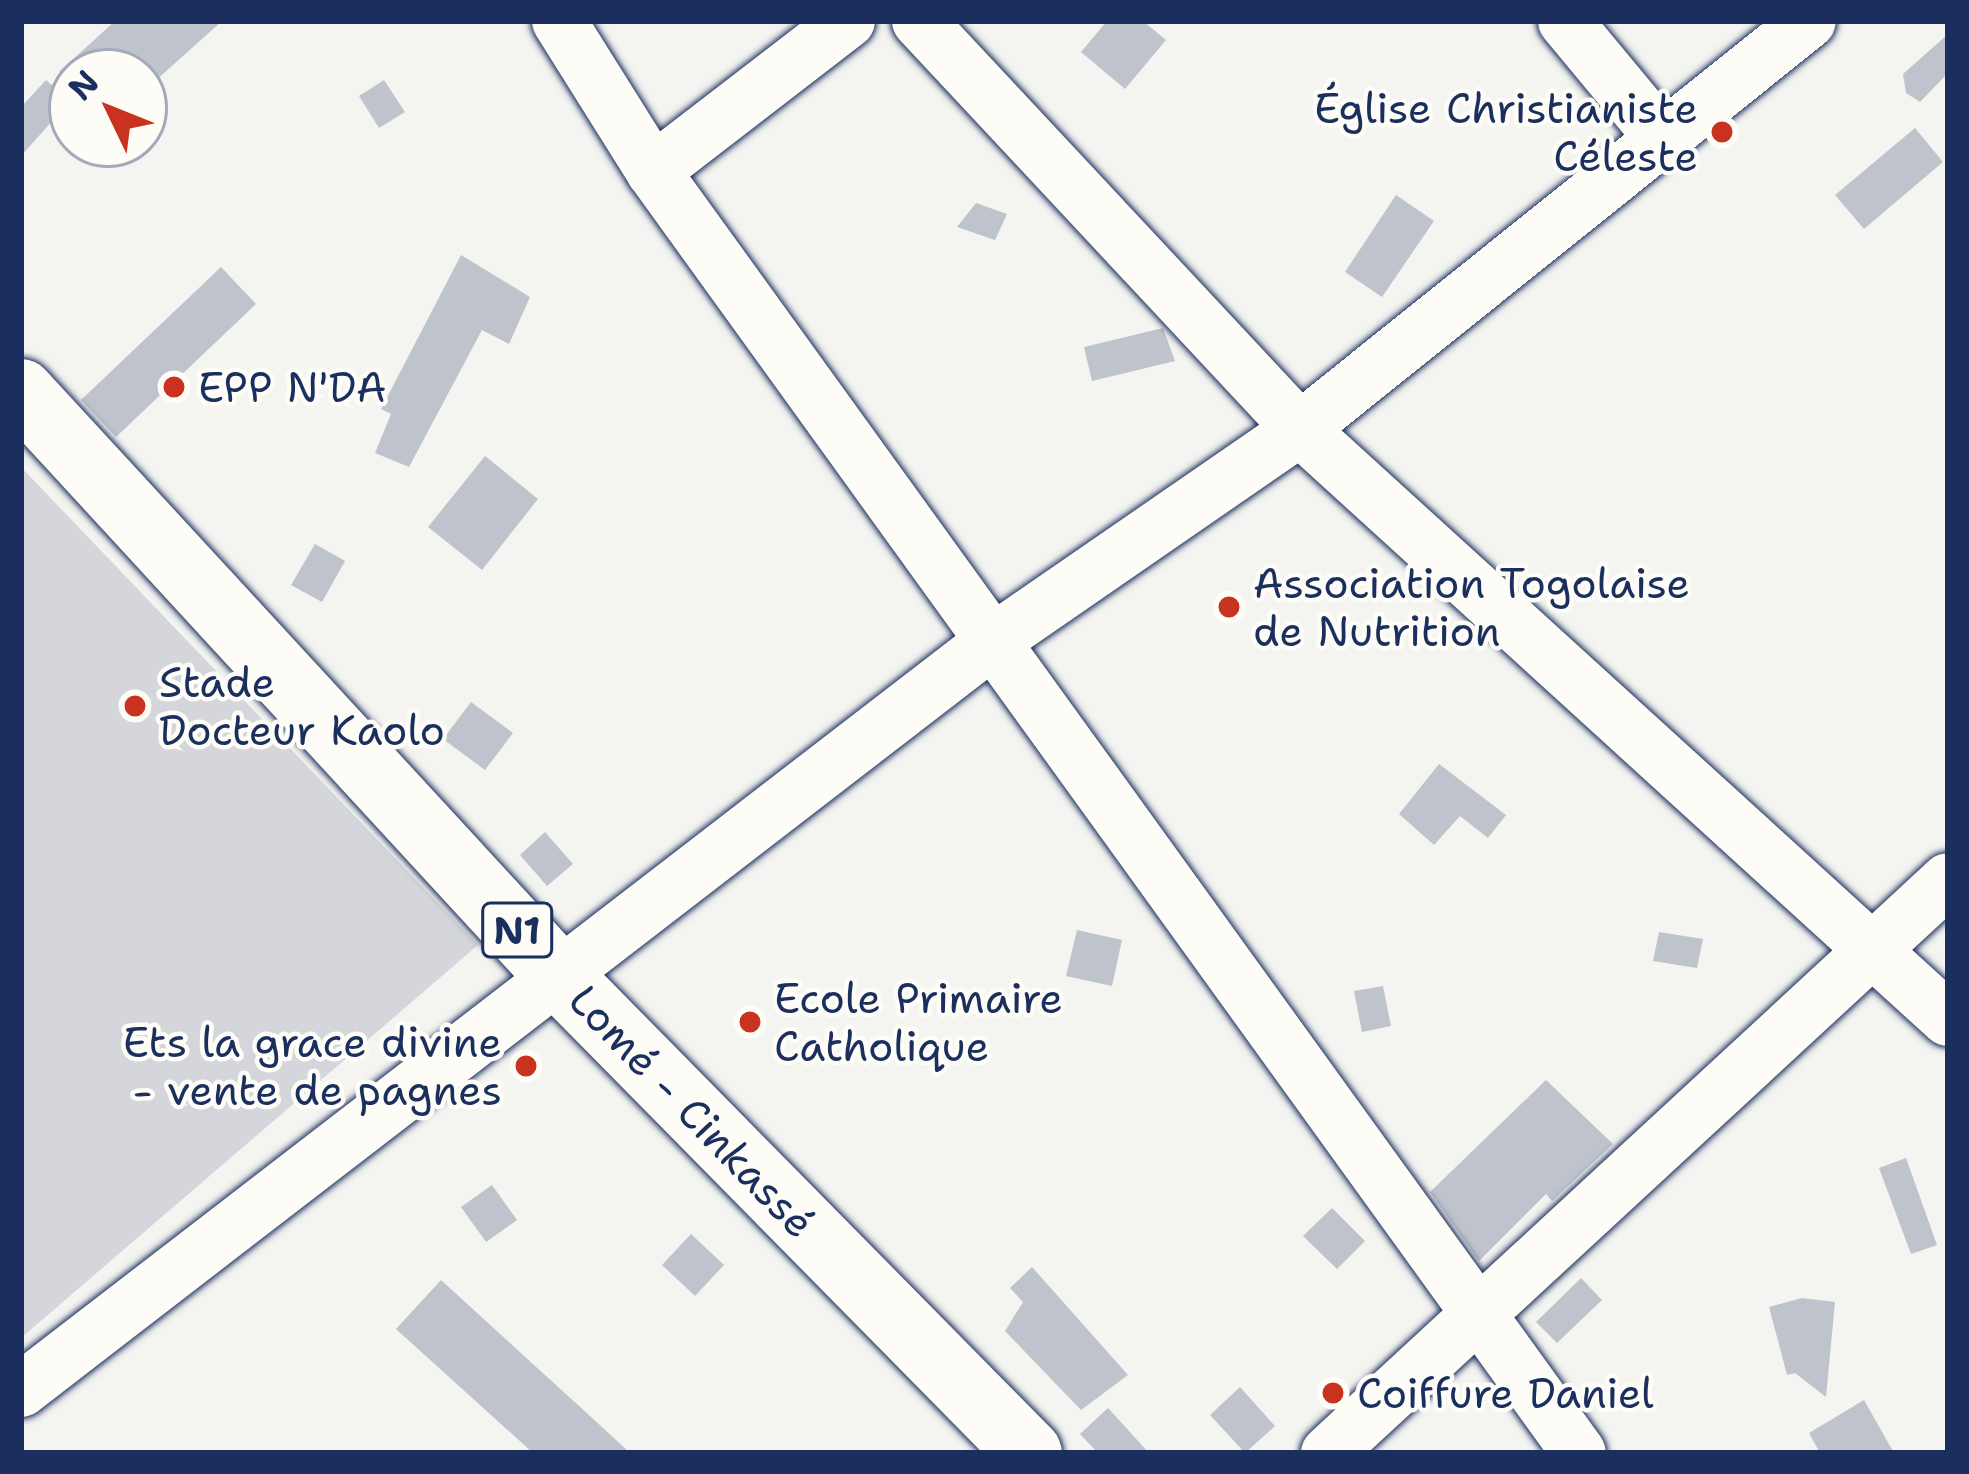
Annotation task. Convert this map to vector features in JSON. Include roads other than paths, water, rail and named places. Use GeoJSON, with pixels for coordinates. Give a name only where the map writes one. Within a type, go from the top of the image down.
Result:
{"type":"FeatureCollection","features":[{"type":"Feature","properties":{"kind":"highway","name":"Lomé - Cinkassé"},"geometry":{"type":"LineString","coordinates":[[21,392],[555,972],[1029,1453]]}},
{"type":"Feature","properties":{"kind":"street"},"geometry":{"type":"LineString","coordinates":[[559,21],[653,171],[996,639],[1579,1453]]}},
{"type":"Feature","properties":{"kind":"street"},"geometry":{"type":"LineString","coordinates":[[653,171],[848,21]]}},
{"type":"Feature","properties":{"kind":"street"},"geometry":{"type":"LineString","coordinates":[[920,21],[1300,429],[1948,1019]]}},
{"type":"Feature","properties":{"kind":"street"},"geometry":{"type":"LineString","coordinates":[[1565,21],[1663,139]]}},
{"type":"Feature","properties":{"kind":"street"},"geometry":{"type":"LineString","coordinates":[[21,1390],[555,972],[996,639],[1300,429],[1809,21]]}},
{"type":"Feature","properties":{"kind":"street"},"geometry":{"type":"LineString","coordinates":[[1328,1453],[1948,880]]}},
{"type":"Feature","properties":{"kind":"place","name":"Église Christianiste Céleste"},"geometry":{"type":"Point","coordinates":[1722,132]}},
{"type":"Feature","properties":{"kind":"place","name":"EPP N'DA"},"geometry":{"type":"Point","coordinates":[174,387]}},
{"type":"Feature","properties":{"kind":"place","name":"Association Togolaise de Nutrition"},"geometry":{"type":"Point","coordinates":[1229,607]}},
{"type":"Feature","properties":{"kind":"place","name":"Stade Docteur Kaolo"},"geometry":{"type":"Point","coordinates":[135,706]}},
{"type":"Feature","properties":{"kind":"place","name":"Ecole Primaire Catholique"},"geometry":{"type":"Point","coordinates":[750,1022]}},
{"type":"Feature","properties":{"kind":"place","name":"Ets la grace divine - vente de pagnes"},"geometry":{"type":"Point","coordinates":[526,1066]}},
{"type":"Feature","properties":{"kind":"place","name":"Coiffure Daniel"},"geometry":{"type":"Point","coordinates":[1333,1393]}}]}
